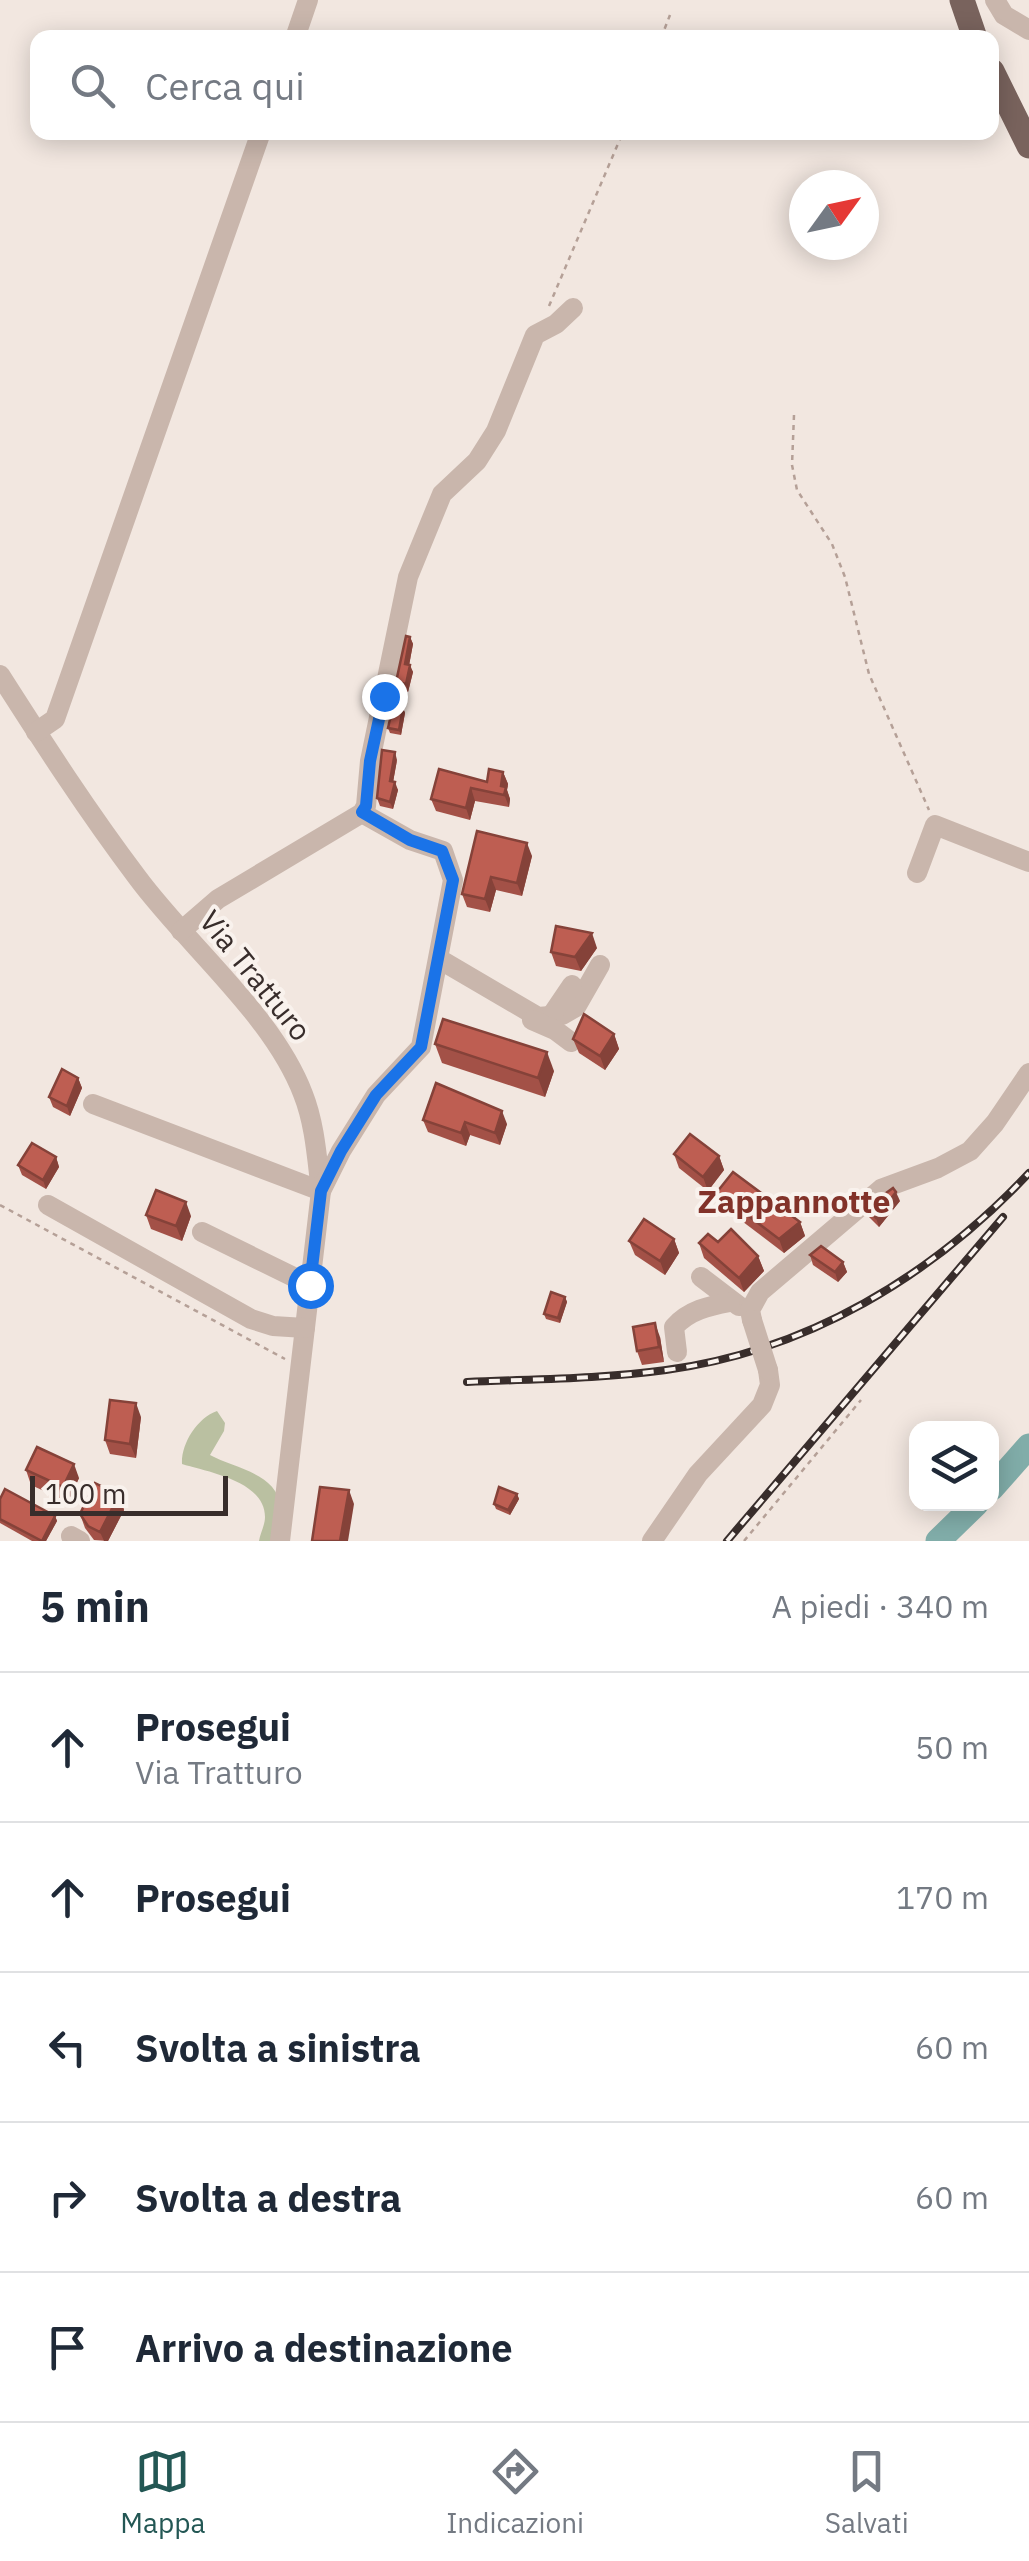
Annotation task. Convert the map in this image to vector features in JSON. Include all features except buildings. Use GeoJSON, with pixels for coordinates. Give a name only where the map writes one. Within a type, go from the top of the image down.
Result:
{"type":"FeatureCollection","features":[{"type":"Feature","properties":{"kind":"main road"},"geometry":{"type":"LineString","coordinates":[[962,0],[971,30]]}},
{"type":"Feature","properties":{"kind":"main road"},"geometry":{"type":"LineString","coordinates":[[999,85],[1029,146]]}},
{"type":"Feature","properties":{"kind":"street"},"geometry":{"type":"LineString","coordinates":[[298,30],[308,0]]}},
{"type":"Feature","properties":{"kind":"street"},"geometry":{"type":"LineString","coordinates":[[996,0],[1004,15],[1029,30]]}},
{"type":"Feature","properties":{"kind":"street"},"geometry":{"type":"LineString","coordinates":[[36,732],[55,719],[258,140]]}},
{"type":"Feature","properties":{"kind":"street"},"geometry":{"type":"LineString","coordinates":[[181,931],[218,899],[366,806],[370,761],[408,577],[442,494],[477,460],[496,431],[535,335],[556,324],[573,308]]}},
{"type":"Feature","properties":{"kind":"street","name":"Via Tratturo"},"geometry":{"type":"LineString","coordinates":[[0,676],[137,878],[246,1004],[303,1093],[321,1191],[280,1541]]}},
{"type":"Feature","properties":{"kind":"street"},"geometry":{"type":"LineString","coordinates":[[93,1104],[321,1191],[376,1095],[421,1047],[453,880],[442,851],[410,840],[362,812]]}},
{"type":"Feature","properties":{"kind":"street"},"geometry":{"type":"LineString","coordinates":[[917,872],[935,825],[1029,862]]}},
{"type":"Feature","properties":{"kind":"street"},"geometry":{"type":"LineString","coordinates":[[439,964],[538,1017],[562,1015],[576,1007],[600,965]]}},
{"type":"Feature","properties":{"kind":"street"},"geometry":{"type":"LineString","coordinates":[[439,964],[571,1042]]}},
{"type":"Feature","properties":{"kind":"street"},"geometry":{"type":"LineString","coordinates":[[551,1016],[572,985]]}},
{"type":"Feature","properties":{"kind":"street"},"geometry":{"type":"LineString","coordinates":[[744,1311],[760,1292],[880,1189],[970,1152],[1029,1073]]}},
{"type":"Feature","properties":{"kind":"street"},"geometry":{"type":"LineString","coordinates":[[314,1137],[341,1151]]}},
{"type":"Feature","properties":{"kind":"street"},"geometry":{"type":"LineString","coordinates":[[48,1205],[252,1318],[272,1326],[305,1328]]}},
{"type":"Feature","properties":{"kind":"street"},"geometry":{"type":"LineString","coordinates":[[202,1232],[310,1285]]}},
{"type":"Feature","properties":{"kind":"street"},"geometry":{"type":"LineString","coordinates":[[652,1541],[698,1474],[762,1404],[770,1385],[768,1370],[744,1311],[701,1277]]}},
{"type":"Feature","properties":{"kind":"street"},"geometry":{"type":"LineString","coordinates":[[677,1352],[674,1327],[682,1318],[702,1308],[744,1311]]}},
{"type":"Feature","properties":{"kind":"path"},"geometry":{"type":"LineString","coordinates":[[664,30],[670,16]]}},
{"type":"Feature","properties":{"kind":"path"},"geometry":{"type":"LineString","coordinates":[[549,305],[620,140]]}},
{"type":"Feature","properties":{"kind":"path"},"geometry":{"type":"LineString","coordinates":[[794,415],[792,465],[797,490],[838,560],[869,674],[935,825]]}},
{"type":"Feature","properties":{"kind":"path"},"geometry":{"type":"LineString","coordinates":[[0,1205],[300,1366]]}},
{"type":"Feature","properties":{"kind":"path"},"geometry":{"type":"LineString","coordinates":[[744,1541],[862,1400]]}},
{"type":"Feature","properties":{"kind":"green space"},"geometry":{"type":"Polygon","coordinates":[[[217,1411],[225,1423],[224,1431],[210,1455],[253,1473],[272,1486],[281,1507],[276,1541],[259,1541],[265,1517],[256,1495],[233,1480],[182,1464],[184,1448],[192,1433],[203,1419],[217,1411]]]}},
{"type":"Feature","properties":{"kind":"waterway"},"geometry":{"type":"LineString","coordinates":[[999,1480],[1029,1446]]}},
{"type":"Feature","properties":{"kind":"waterway"},"geometry":{"type":"LineString","coordinates":[[938,1541],[969,1511]]}},
{"type":"Feature","properties":{"kind":"railway"},"geometry":{"type":"LineString","coordinates":[[467,1382],[666,1370],[769,1346],[818,1326],[909,1276],[951,1245],[1029,1173]]}},
{"type":"Feature","properties":{"kind":"railway"},"geometry":{"type":"LineString","coordinates":[[727,1541],[1003,1217]]}},
{"type":"Feature","properties":{"kind":"district","name":"Zappannotte"},"geometry":{"type":"Point","coordinates":[794,1202]}},
{"type":"Feature","properties":{"kind":"route"},"geometry":{"type":"LineString","coordinates":[[310,1285],[321,1191],[376,1095],[421,1047],[453,880],[442,851],[410,840],[362,812],[384,696]]}}]}
